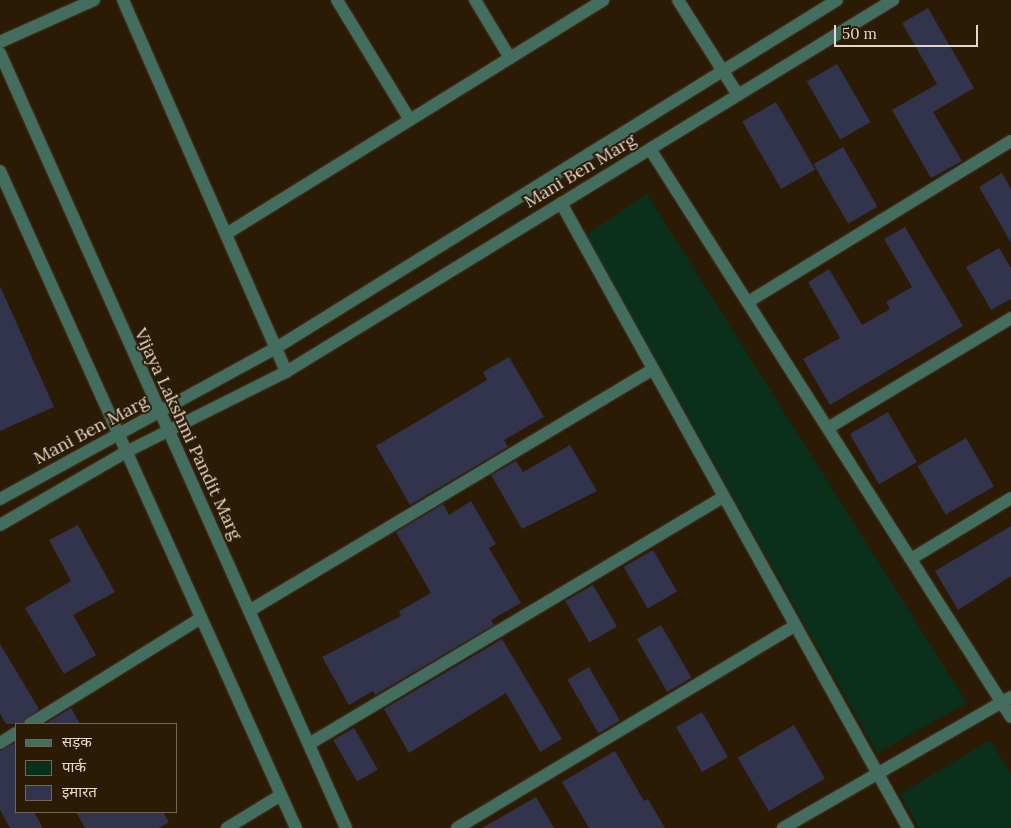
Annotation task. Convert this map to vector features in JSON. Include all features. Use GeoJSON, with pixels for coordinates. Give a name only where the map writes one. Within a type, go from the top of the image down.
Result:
{"type":"FeatureCollection","features":[{"type":"Feature","properties":{"kind":"street"},"geometry":{"type":"LineString","coordinates":[[0,42],[94,0]]}},
{"type":"Feature","properties":{"kind":"street"},"geometry":{"type":"LineString","coordinates":[[123,0],[286,372]]}},
{"type":"Feature","properties":{"kind":"street"},"geometry":{"type":"LineString","coordinates":[[337,0],[410,120]]}},
{"type":"Feature","properties":{"kind":"street"},"geometry":{"type":"LineString","coordinates":[[474,0],[510,58]]}},
{"type":"Feature","properties":{"kind":"street"},"geometry":{"type":"LineString","coordinates":[[226,234],[510,58],[583,5],[603,0]]}},
{"type":"Feature","properties":{"kind":"street"},"geometry":{"type":"LineString","coordinates":[[678,0],[738,95]]}},
{"type":"Feature","properties":{"kind":"street","name":"Mani Ben Marg"},"geometry":{"type":"LineString","coordinates":[[0,499],[117,433],[158,414],[276,348],[837,0]]}},
{"type":"Feature","properties":{"kind":"street","name":"Mani Ben Marg"},"geometry":{"type":"LineString","coordinates":[[0,525],[126,452],[286,372],[893,0]]}},
{"type":"Feature","properties":{"kind":"street","name":"Vijaya Lakshmi Pandit Marg"},"geometry":{"type":"LineString","coordinates":[[0,54],[166,433],[249,611],[346,828]]}},
{"type":"Feature","properties":{"kind":"street"},"geometry":{"type":"LineString","coordinates":[[748,302],[1011,141]]}},
{"type":"Feature","properties":{"kind":"street"},"geometry":{"type":"LineString","coordinates":[[650,148],[911,560],[1006,700],[1011,717]]}},
{"type":"Feature","properties":{"kind":"street"},"geometry":{"type":"LineString","coordinates":[[0,171],[296,828]]}},
{"type":"Feature","properties":{"kind":"street"},"geometry":{"type":"LineString","coordinates":[[561,203],[908,828]]}},
{"type":"Feature","properties":{"kind":"street"},"geometry":{"type":"LineString","coordinates":[[828,428],[1011,318]]}},
{"type":"Feature","properties":{"kind":"street"},"geometry":{"type":"LineString","coordinates":[[249,611],[653,369]]}},
{"type":"Feature","properties":{"kind":"street"},"geometry":{"type":"LineString","coordinates":[[309,744],[724,497]]}},
{"type":"Feature","properties":{"kind":"street"},"geometry":{"type":"LineString","coordinates":[[911,560],[1011,498]]}},
{"type":"Feature","properties":{"kind":"street"},"geometry":{"type":"LineString","coordinates":[[32,723],[201,618]]}},
{"type":"Feature","properties":{"kind":"street"},"geometry":{"type":"LineString","coordinates":[[457,828],[795,626]]}},
{"type":"Feature","properties":{"kind":"street"},"geometry":{"type":"LineString","coordinates":[[783,828],[1006,700]]}},
{"type":"Feature","properties":{"kind":"street"},"geometry":{"type":"LineString","coordinates":[[0,743],[15,734]]}},
{"type":"Feature","properties":{"kind":"street"},"geometry":{"type":"LineString","coordinates":[[226,828],[281,795]]}},
{"type":"Feature","properties":{"kind":"green space"},"geometry":{"type":"Polygon","coordinates":[[[647,194],[967,703],[877,753],[586,235],[647,194]]]}},
{"type":"Feature","properties":{"kind":"green space"},"geometry":{"type":"Polygon","coordinates":[[[990,740],[1011,773],[1011,828],[919,828],[900,794],[990,740]]]}},
{"type":"Feature","properties":{"kind":"building"},"geometry":{"type":"Polygon","coordinates":[[[928,8],[974,88],[933,112],[962,161],[931,178],[892,110],[937,84],[902,23],[928,8]]]}},
{"type":"Feature","properties":{"kind":"building"},"geometry":{"type":"Polygon","coordinates":[[[837,64],[870,122],[840,140],[807,82],[837,64]]]}},
{"type":"Feature","properties":{"kind":"building"},"geometry":{"type":"Polygon","coordinates":[[[776,102],[815,170],[781,189],[742,122],[776,102]]]}},
{"type":"Feature","properties":{"kind":"building"},"geometry":{"type":"Polygon","coordinates":[[[843,147],[878,207],[848,224],[814,164],[843,147]]]}},
{"type":"Feature","properties":{"kind":"building"},"geometry":{"type":"Polygon","coordinates":[[[1002,173],[1011,189],[1011,243],[979,187],[1002,173]]]}},
{"type":"Feature","properties":{"kind":"building"},"geometry":{"type":"Polygon","coordinates":[[[905,227],[963,326],[830,405],[803,359],[840,338],[808,282],[829,269],[862,325],[890,309],[886,302],[912,287],[884,239],[905,227]]]}},
{"type":"Feature","properties":{"kind":"building"},"geometry":{"type":"Polygon","coordinates":[[[999,248],[1011,268],[1011,299],[991,310],[966,267],[999,248]]]}},
{"type":"Feature","properties":{"kind":"building"},"geometry":{"type":"Polygon","coordinates":[[[0,286],[54,407],[0,431],[0,286]]]}},
{"type":"Feature","properties":{"kind":"building"},"geometry":{"type":"Polygon","coordinates":[[[509,357],[544,417],[504,440],[508,447],[410,505],[376,446],[487,380],[483,372],[509,357]]]}},
{"type":"Feature","properties":{"kind":"building"},"geometry":{"type":"Polygon","coordinates":[[[888,412],[917,462],[879,484],[850,434],[888,412]]]}},
{"type":"Feature","properties":{"kind":"building"},"geometry":{"type":"Polygon","coordinates":[[[966,438],[994,486],[946,514],[918,466],[966,438]]]}},
{"type":"Feature","properties":{"kind":"building"},"geometry":{"type":"Polygon","coordinates":[[[570,445],[597,491],[522,529],[491,475],[516,461],[523,472],[570,445]]]}},
{"type":"Feature","properties":{"kind":"building"},"geometry":{"type":"Polygon","coordinates":[[[471,501],[496,544],[489,548],[521,603],[491,620],[494,625],[375,695],[373,691],[349,705],[322,657],[401,616],[399,611],[431,593],[396,532],[443,504],[449,515],[471,501]]]}},
{"type":"Feature","properties":{"kind":"building"},"geometry":{"type":"Polygon","coordinates":[[[78,525],[115,592],[73,615],[96,655],[64,674],[25,608],[71,581],[49,540],[78,525]]]}},
{"type":"Feature","properties":{"kind":"building"},"geometry":{"type":"Polygon","coordinates":[[[1011,526],[1011,576],[958,610],[935,571],[1011,526]]]}},
{"type":"Feature","properties":{"kind":"building"},"geometry":{"type":"Polygon","coordinates":[[[653,550],[677,592],[648,609],[624,567],[653,550]]]}},
{"type":"Feature","properties":{"kind":"building"},"geometry":{"type":"Polygon","coordinates":[[[593,585],[617,627],[589,643],[565,601],[593,585]]]}},
{"type":"Feature","properties":{"kind":"building"},"geometry":{"type":"Polygon","coordinates":[[[661,625],[692,678],[667,692],[637,639],[661,625]]]}},
{"type":"Feature","properties":{"kind":"building"},"geometry":{"type":"Polygon","coordinates":[[[502,639],[562,739],[540,752],[506,693],[409,753],[384,709],[502,639]]]}},
{"type":"Feature","properties":{"kind":"building"},"geometry":{"type":"Polygon","coordinates":[[[0,644],[39,709],[23,723],[6,724],[0,714],[0,644]]]}},
{"type":"Feature","properties":{"kind":"building"},"geometry":{"type":"Polygon","coordinates":[[[589,667],[620,721],[598,733],[567,680],[589,667]]]}},
{"type":"Feature","properties":{"kind":"building"},"geometry":{"type":"Polygon","coordinates":[[[71,708],[79,723],[47,723],[71,708]]]}},
{"type":"Feature","properties":{"kind":"building"},"geometry":{"type":"Polygon","coordinates":[[[702,712],[728,757],[702,772],[676,727],[702,712]]]}},
{"type":"Feature","properties":{"kind":"building"},"geometry":{"type":"Polygon","coordinates":[[[794,725],[825,779],[769,811],[738,758],[794,725]]]}},
{"type":"Feature","properties":{"kind":"building"},"geometry":{"type":"Polygon","coordinates":[[[354,728],[378,770],[357,782],[333,740],[354,728]]]}},
{"type":"Feature","properties":{"kind":"building"},"geometry":{"type":"Polygon","coordinates":[[[15,743],[15,813],[35,813],[43,828],[10,828],[0,810],[0,751],[15,743]]]}},
{"type":"Feature","properties":{"kind":"building"},"geometry":{"type":"Polygon","coordinates":[[[615,751],[644,801],[648,799],[665,828],[589,828],[562,782],[615,751]]]}},
{"type":"Feature","properties":{"kind":"building"},"geometry":{"type":"Polygon","coordinates":[[[536,797],[554,828],[482,828],[536,797]]]}},
{"type":"Feature","properties":{"kind":"building"},"geometry":{"type":"Polygon","coordinates":[[[77,813],[164,813],[169,822],[159,828],[85,828],[77,813]]]}}]}
